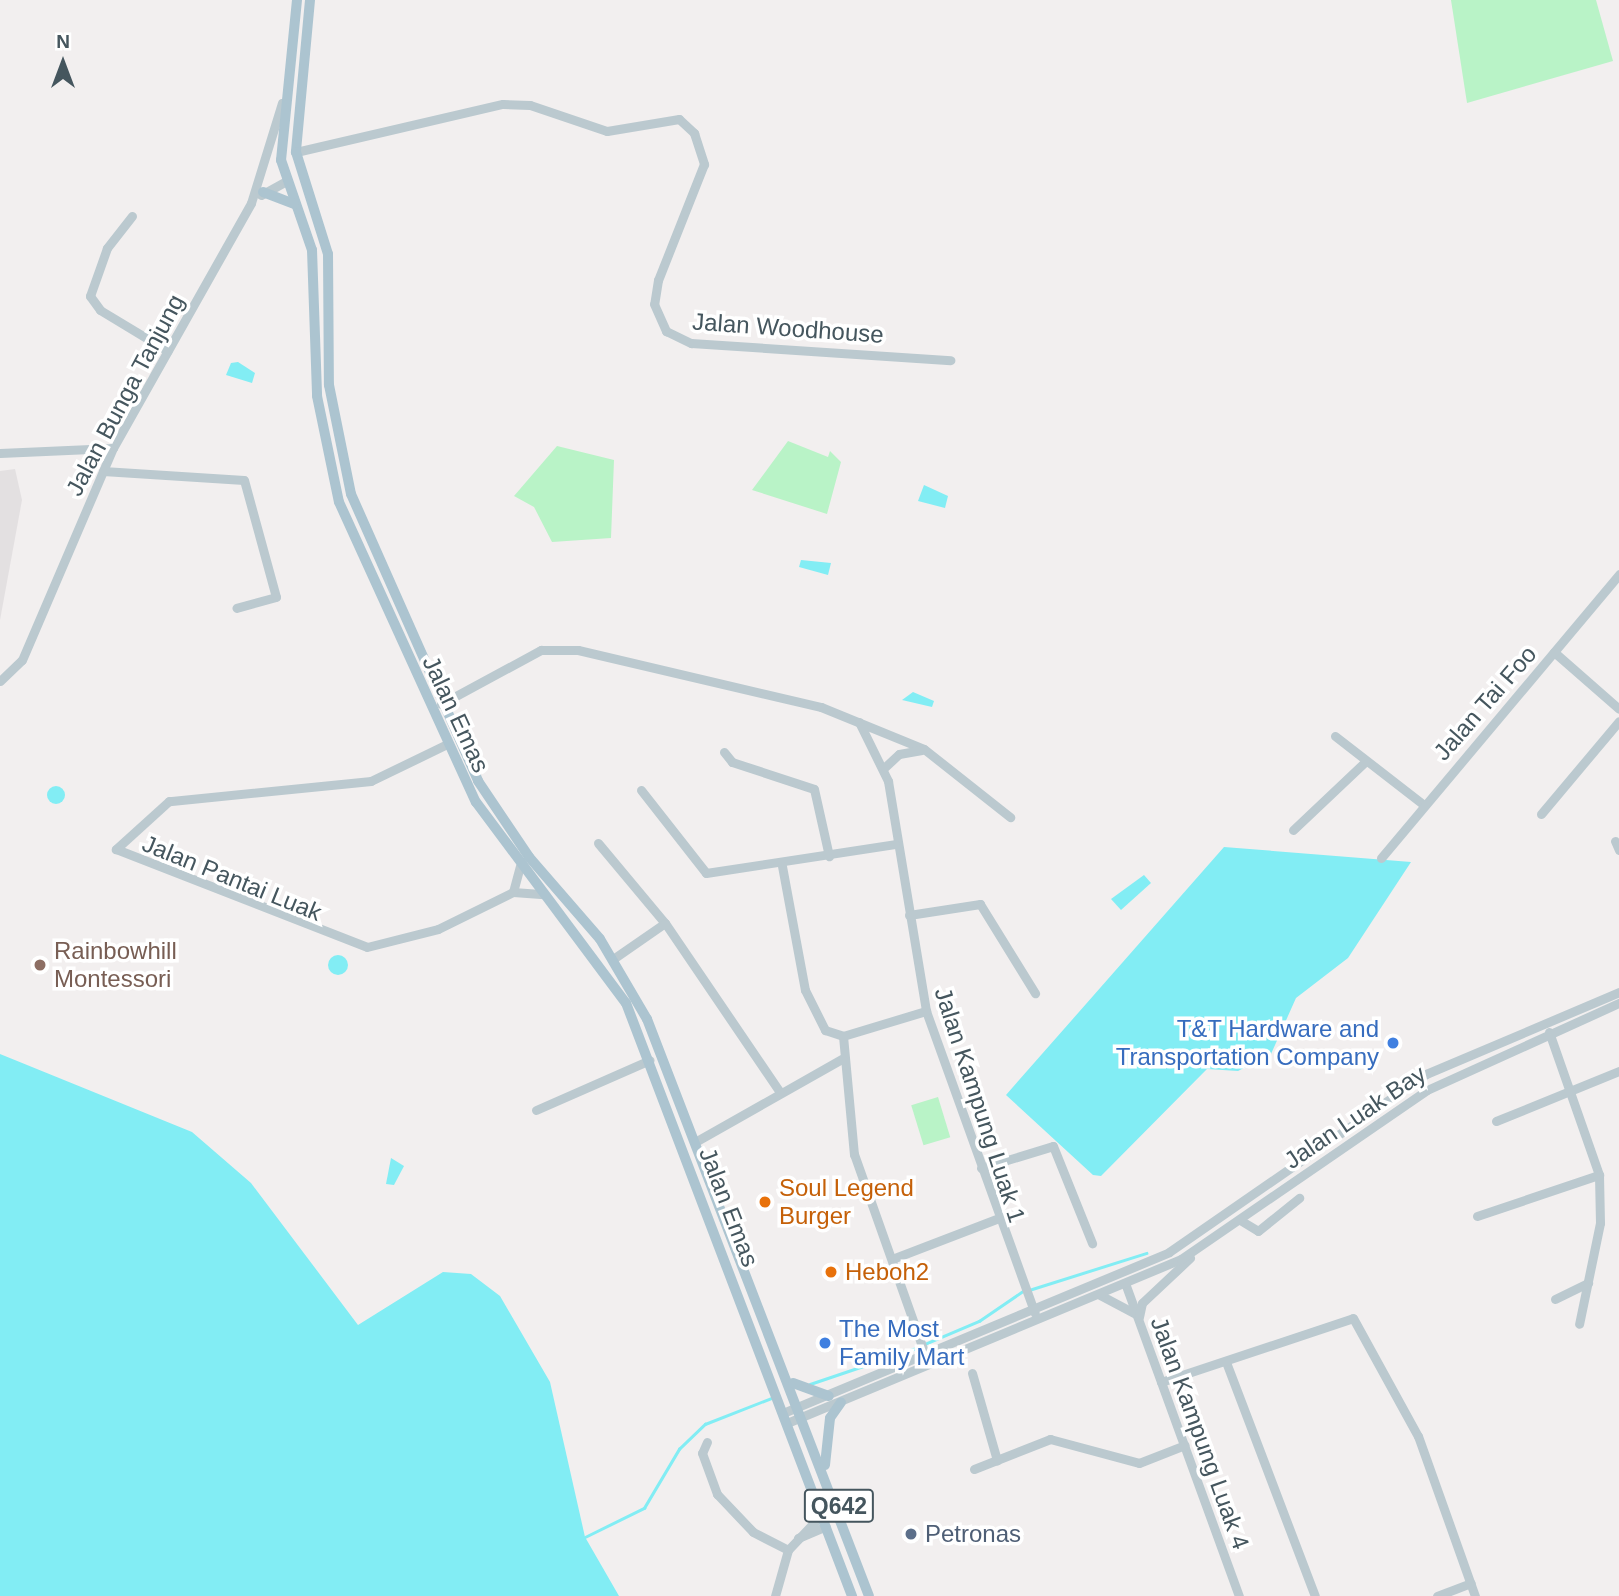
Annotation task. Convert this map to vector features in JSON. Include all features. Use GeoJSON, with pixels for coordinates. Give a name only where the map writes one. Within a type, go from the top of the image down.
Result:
{"type":"FeatureCollection","features":[{"type":"Feature","properties":{"kind":"main road","name":"Jalan Emas"},"geometry":{"type":"LineString","coordinates":[[298,0],[282,103],[286,181],[315,267],[317,396],[327,463],[358,548],[445,745],[520,866],[603,966],[650,1060],[785,1418]]}},
{"type":"Feature","properties":{"kind":"main road","name":"Jalan Emas"},"geometry":{"type":"LineString","coordinates":[[310,0],[296,152],[328,254],[329,385],[343,467],[441,704],[507,828],[613,959],[647,1019],[802,1413]]}},
{"type":"Feature","properties":{"kind":"main road"},"geometry":{"type":"LineString","coordinates":[[286,181],[295,171],[296,152]]}},
{"type":"Feature","properties":{"kind":"main road"},"geometry":{"type":"LineString","coordinates":[[263,192],[296,206]]}},
{"type":"Feature","properties":{"kind":"main road"},"geometry":{"type":"LineString","coordinates":[[794,1387],[829,1396]]}},
{"type":"Feature","properties":{"kind":"main road"},"geometry":{"type":"LineString","coordinates":[[825,1468],[830,1418],[841,1402]]}},
{"type":"Feature","properties":{"kind":"main road","name":"Q642"},"geometry":{"type":"LineString","coordinates":[[802,1413],[825,1468],[869,1596]]}},
{"type":"Feature","properties":{"kind":"main road","name":"Q642"},"geometry":{"type":"LineString","coordinates":[[785,1418],[852,1596]]}},
{"type":"Feature","properties":{"kind":"street"},"geometry":{"type":"LineString","coordinates":[[251,203],[282,103]]}},
{"type":"Feature","properties":{"kind":"street","name":"Jalan Woodhouse"},"geometry":{"type":"LineString","coordinates":[[296,152],[503,104],[530,105],[607,131],[678,119],[694,133],[704,164],[658,280],[654,304],[666,331],[691,343],[950,360]]}},
{"type":"Feature","properties":{"kind":"street"},"geometry":{"type":"LineString","coordinates":[[251,203],[263,192],[286,181]]}},
{"type":"Feature","properties":{"kind":"street","name":"Jalan Bunga Tanjung"},"geometry":{"type":"LineString","coordinates":[[0,681],[31,643],[113,448],[251,203]]}},
{"type":"Feature","properties":{"kind":"street"},"geometry":{"type":"LineString","coordinates":[[132,216],[107,248],[90,296],[100,310],[168,351]]}},
{"type":"Feature","properties":{"kind":"street"},"geometry":{"type":"LineString","coordinates":[[0,453],[113,448]]}},
{"type":"Feature","properties":{"kind":"street"},"geometry":{"type":"LineString","coordinates":[[103,471],[244,480],[277,601],[236,608]]}},
{"type":"Feature","properties":{"kind":"street","name":"Jalan Tai Foo"},"geometry":{"type":"LineString","coordinates":[[1381,858],[1619,574]]}},
{"type":"Feature","properties":{"kind":"street"},"geometry":{"type":"LineString","coordinates":[[1611,584],[1619,591]]}},
{"type":"Feature","properties":{"kind":"street"},"geometry":{"type":"LineString","coordinates":[[441,704],[541,650],[564,648],[782,696],[859,722],[924,749],[1010,817]]}},
{"type":"Feature","properties":{"kind":"street"},"geometry":{"type":"LineString","coordinates":[[1554,652],[1619,709]]}},
{"type":"Feature","properties":{"kind":"street"},"geometry":{"type":"LineString","coordinates":[[1541,814],[1619,721]]}},
{"type":"Feature","properties":{"kind":"street","name":"Jalan Kampung Luak 1"},"geometry":{"type":"LineString","coordinates":[[859,722],[885,767],[895,844],[926,1011],[996,1219],[1021,1286],[1039,1319]]}},
{"type":"Feature","properties":{"kind":"street"},"geometry":{"type":"LineString","coordinates":[[1335,736],[1424,804]]}},
{"type":"Feature","properties":{"kind":"street","name":"Jalan Pantai Luak"},"geometry":{"type":"LineString","coordinates":[[445,745],[371,781],[169,801],[116,849],[367,947],[438,929],[513,892],[544,894]]}},
{"type":"Feature","properties":{"kind":"street"},"geometry":{"type":"LineString","coordinates":[[885,767],[899,754],[924,749]]}},
{"type":"Feature","properties":{"kind":"street"},"geometry":{"type":"LineString","coordinates":[[724,752],[732,762],[814,789],[830,856]]}},
{"type":"Feature","properties":{"kind":"street"},"geometry":{"type":"LineString","coordinates":[[1293,830],[1366,761]]}},
{"type":"Feature","properties":{"kind":"street"},"geometry":{"type":"LineString","coordinates":[[641,790],[706,873],[782,866],[895,844]]}},
{"type":"Feature","properties":{"kind":"street"},"geometry":{"type":"LineString","coordinates":[[598,844],[665,923],[780,1092]]}},
{"type":"Feature","properties":{"kind":"street"},"geometry":{"type":"LineString","coordinates":[[513,892],[520,866]]}},
{"type":"Feature","properties":{"kind":"street"},"geometry":{"type":"LineString","coordinates":[[782,866],[808,999],[825,1030],[843,1036],[926,1011]]}},
{"type":"Feature","properties":{"kind":"street"},"geometry":{"type":"LineString","coordinates":[[909,915],[979,904],[1035,993]]}},
{"type":"Feature","properties":{"kind":"street"},"geometry":{"type":"LineString","coordinates":[[613,959],[665,923]]}},
{"type":"Feature","properties":{"kind":"street","name":"Jalan Luak Bay"},"geometry":{"type":"LineString","coordinates":[[1112,1277],[1131,1270],[1209,1228],[1426,1074],[1619,992]]}},
{"type":"Feature","properties":{"kind":"street","name":"Jalan Luak Bay"},"geometry":{"type":"LineString","coordinates":[[1100,1295],[1202,1248],[1427,1090],[1549,1032],[1619,1003]]}},
{"type":"Feature","properties":{"kind":"street"},"geometry":{"type":"LineString","coordinates":[[1549,1032],[1599,1175],[1600,1223],[1579,1324]]}},
{"type":"Feature","properties":{"kind":"street"},"geometry":{"type":"LineString","coordinates":[[843,1036],[842,1059],[854,1154],[925,1355]]}},
{"type":"Feature","properties":{"kind":"street"},"geometry":{"type":"LineString","coordinates":[[695,1142],[842,1059]]}},
{"type":"Feature","properties":{"kind":"street"},"geometry":{"type":"LineString","coordinates":[[536,1110],[650,1060]]}},
{"type":"Feature","properties":{"kind":"street"},"geometry":{"type":"LineString","coordinates":[[1496,1121],[1619,1071]]}},
{"type":"Feature","properties":{"kind":"street"},"geometry":{"type":"LineString","coordinates":[[981,1168],[1053,1146],[1092,1243]]}},
{"type":"Feature","properties":{"kind":"street"},"geometry":{"type":"LineString","coordinates":[[1476,1216],[1599,1175]]}},
{"type":"Feature","properties":{"kind":"street"},"geometry":{"type":"LineString","coordinates":[[1240,1220],[1258,1231],[1299,1198]]}},
{"type":"Feature","properties":{"kind":"street"},"geometry":{"type":"LineString","coordinates":[[892,1259],[996,1219]]}},
{"type":"Feature","properties":{"kind":"street"},"geometry":{"type":"LineString","coordinates":[[785,1418],[841,1402],[1100,1295],[1137,1317],[1142,1303],[1202,1248]]}},
{"type":"Feature","properties":{"kind":"street"},"geometry":{"type":"LineString","coordinates":[[802,1413],[829,1396],[1032,1308],[1112,1277],[1125,1283],[1131,1270]]}},
{"type":"Feature","properties":{"kind":"street","name":"Jalan Kampung Luak 4"},"geometry":{"type":"LineString","coordinates":[[1125,1283],[1239,1596]]}},
{"type":"Feature","properties":{"kind":"street"},"geometry":{"type":"LineString","coordinates":[[1555,1298],[1588,1283]]}},
{"type":"Feature","properties":{"kind":"street"},"geometry":{"type":"LineString","coordinates":[[1161,1382],[1353,1318],[1418,1436],[1473,1590],[1437,1596]]}},
{"type":"Feature","properties":{"kind":"street"},"geometry":{"type":"LineString","coordinates":[[1226,1362],[1315,1596]]}},
{"type":"Feature","properties":{"kind":"street"},"geometry":{"type":"LineString","coordinates":[[972,1373],[998,1460]]}},
{"type":"Feature","properties":{"kind":"street"},"geometry":{"type":"LineString","coordinates":[[974,1469],[1050,1439],[1139,1463],[1185,1445]]}},
{"type":"Feature","properties":{"kind":"street"},"geometry":{"type":"LineString","coordinates":[[707,1442],[702,1453],[717,1493],[753,1532],[788,1550]]}},
{"type":"Feature","properties":{"kind":"street"},"geometry":{"type":"LineString","coordinates":[[775,1596],[788,1550],[822,1514]]}},
{"type":"Feature","properties":{"kind":"street"},"geometry":{"type":"LineString","coordinates":[[798,1538],[826,1526]]}},
{"type":"Feature","properties":{"kind":"shaded area"},"geometry":{"type":"Polygon","coordinates":[[[15,469],[22,500],[0,620],[0,471],[15,469]]]}},
{"type":"Feature","properties":{"kind":"green space"},"geometry":{"type":"Polygon","coordinates":[[[1451,0],[1596,0],[1613,61],[1467,103],[1451,0]]]}},
{"type":"Feature","properties":{"kind":"green space"},"geometry":{"type":"Polygon","coordinates":[[[788,441],[828,457],[830,451],[841,462],[827,514],[752,490],[788,441]]]}},
{"type":"Feature","properties":{"kind":"green space"},"geometry":{"type":"Polygon","coordinates":[[[557,446],[614,460],[611,538],[552,542],[534,507],[514,496],[557,446]]]}},
{"type":"Feature","properties":{"kind":"green space"},"geometry":{"type":"Polygon","coordinates":[[[938,1097],[950,1137],[924,1145],[911,1105],[938,1097]]]}},
{"type":"Feature","properties":{"kind":"water"},"geometry":{"type":"Polygon","coordinates":[[[238,362],[255,373],[252,383],[226,375],[231,363],[238,362]]]}},
{"type":"Feature","properties":{"kind":"water"},"geometry":{"type":"Polygon","coordinates":[[[924,485],[948,496],[945,508],[918,501],[924,485]]]}},
{"type":"Feature","properties":{"kind":"water"},"geometry":{"type":"Polygon","coordinates":[[[801,560],[831,563],[828,575],[799,567],[801,560]]]}},
{"type":"Feature","properties":{"kind":"water"},"geometry":{"type":"Polygon","coordinates":[[[913,692],[934,701],[932,707],[902,700],[913,692]]]}},
{"type":"Feature","properties":{"kind":"water"},"geometry":{"type":"Polygon","coordinates":[[[56,786],[62,789],[65,795],[62,801],[56,804],[50,801],[47,795],[50,789],[56,786]]]}},
{"type":"Feature","properties":{"kind":"water"},"geometry":{"type":"Polygon","coordinates":[[[1224,847],[1411,862],[1348,958],[1296,998],[1271,1054],[1238,1071],[1207,1069],[1101,1176],[1093,1175],[1006,1095],[1224,847]]]}},
{"type":"Feature","properties":{"kind":"water"},"geometry":{"type":"Polygon","coordinates":[[[1144,875],[1151,883],[1121,910],[1111,899],[1144,875]]]}},
{"type":"Feature","properties":{"kind":"water"},"geometry":{"type":"Polygon","coordinates":[[[338,955],[345,958],[348,965],[345,972],[338,975],[331,972],[328,965],[331,958],[338,955]]]}},
{"type":"Feature","properties":{"kind":"water"},"geometry":{"type":"Polygon","coordinates":[[[0,1054],[192,1132],[251,1183],[358,1325],[443,1272],[471,1274],[500,1296],[550,1382],[585,1537],[619,1596],[0,1596],[0,1054]]]}},
{"type":"Feature","properties":{"kind":"water"},"geometry":{"type":"Polygon","coordinates":[[[391,1158],[404,1166],[394,1185],[386,1184],[391,1158]]]}},
{"type":"Feature","properties":{"kind":"waterway"},"geometry":{"type":"LineString","coordinates":[[1029,1290],[1146,1253]]}},
{"type":"Feature","properties":{"kind":"waterway"},"geometry":{"type":"LineString","coordinates":[[925,1344],[979,1321],[1023,1291]]}},
{"type":"Feature","properties":{"kind":"waterway"},"geometry":{"type":"LineString","coordinates":[[810,1384],[919,1347]]}},
{"type":"Feature","properties":{"kind":"waterway"},"geometry":{"type":"LineString","coordinates":[[585,1537],[644,1508],[679,1449],[705,1424],[774,1397]]}},
{"type":"Feature","properties":{"kind":"place","name":"Rainbowhill Montessori"},"geometry":{"type":"Point","coordinates":[40,965]}},
{"type":"Feature","properties":{"kind":"place","name":"T&T Hardware and Transportation Company"},"geometry":{"type":"Point","coordinates":[1393,1043]}},
{"type":"Feature","properties":{"kind":"place","name":"Soul Legend Burger"},"geometry":{"type":"Point","coordinates":[765,1202]}},
{"type":"Feature","properties":{"kind":"place","name":"Heboh2"},"geometry":{"type":"Point","coordinates":[831,1272]}},
{"type":"Feature","properties":{"kind":"place","name":"The Most Family Mart"},"geometry":{"type":"Point","coordinates":[825,1343]}},
{"type":"Feature","properties":{"kind":"place","name":"Petronas"},"geometry":{"type":"Point","coordinates":[911,1534]}}]}
